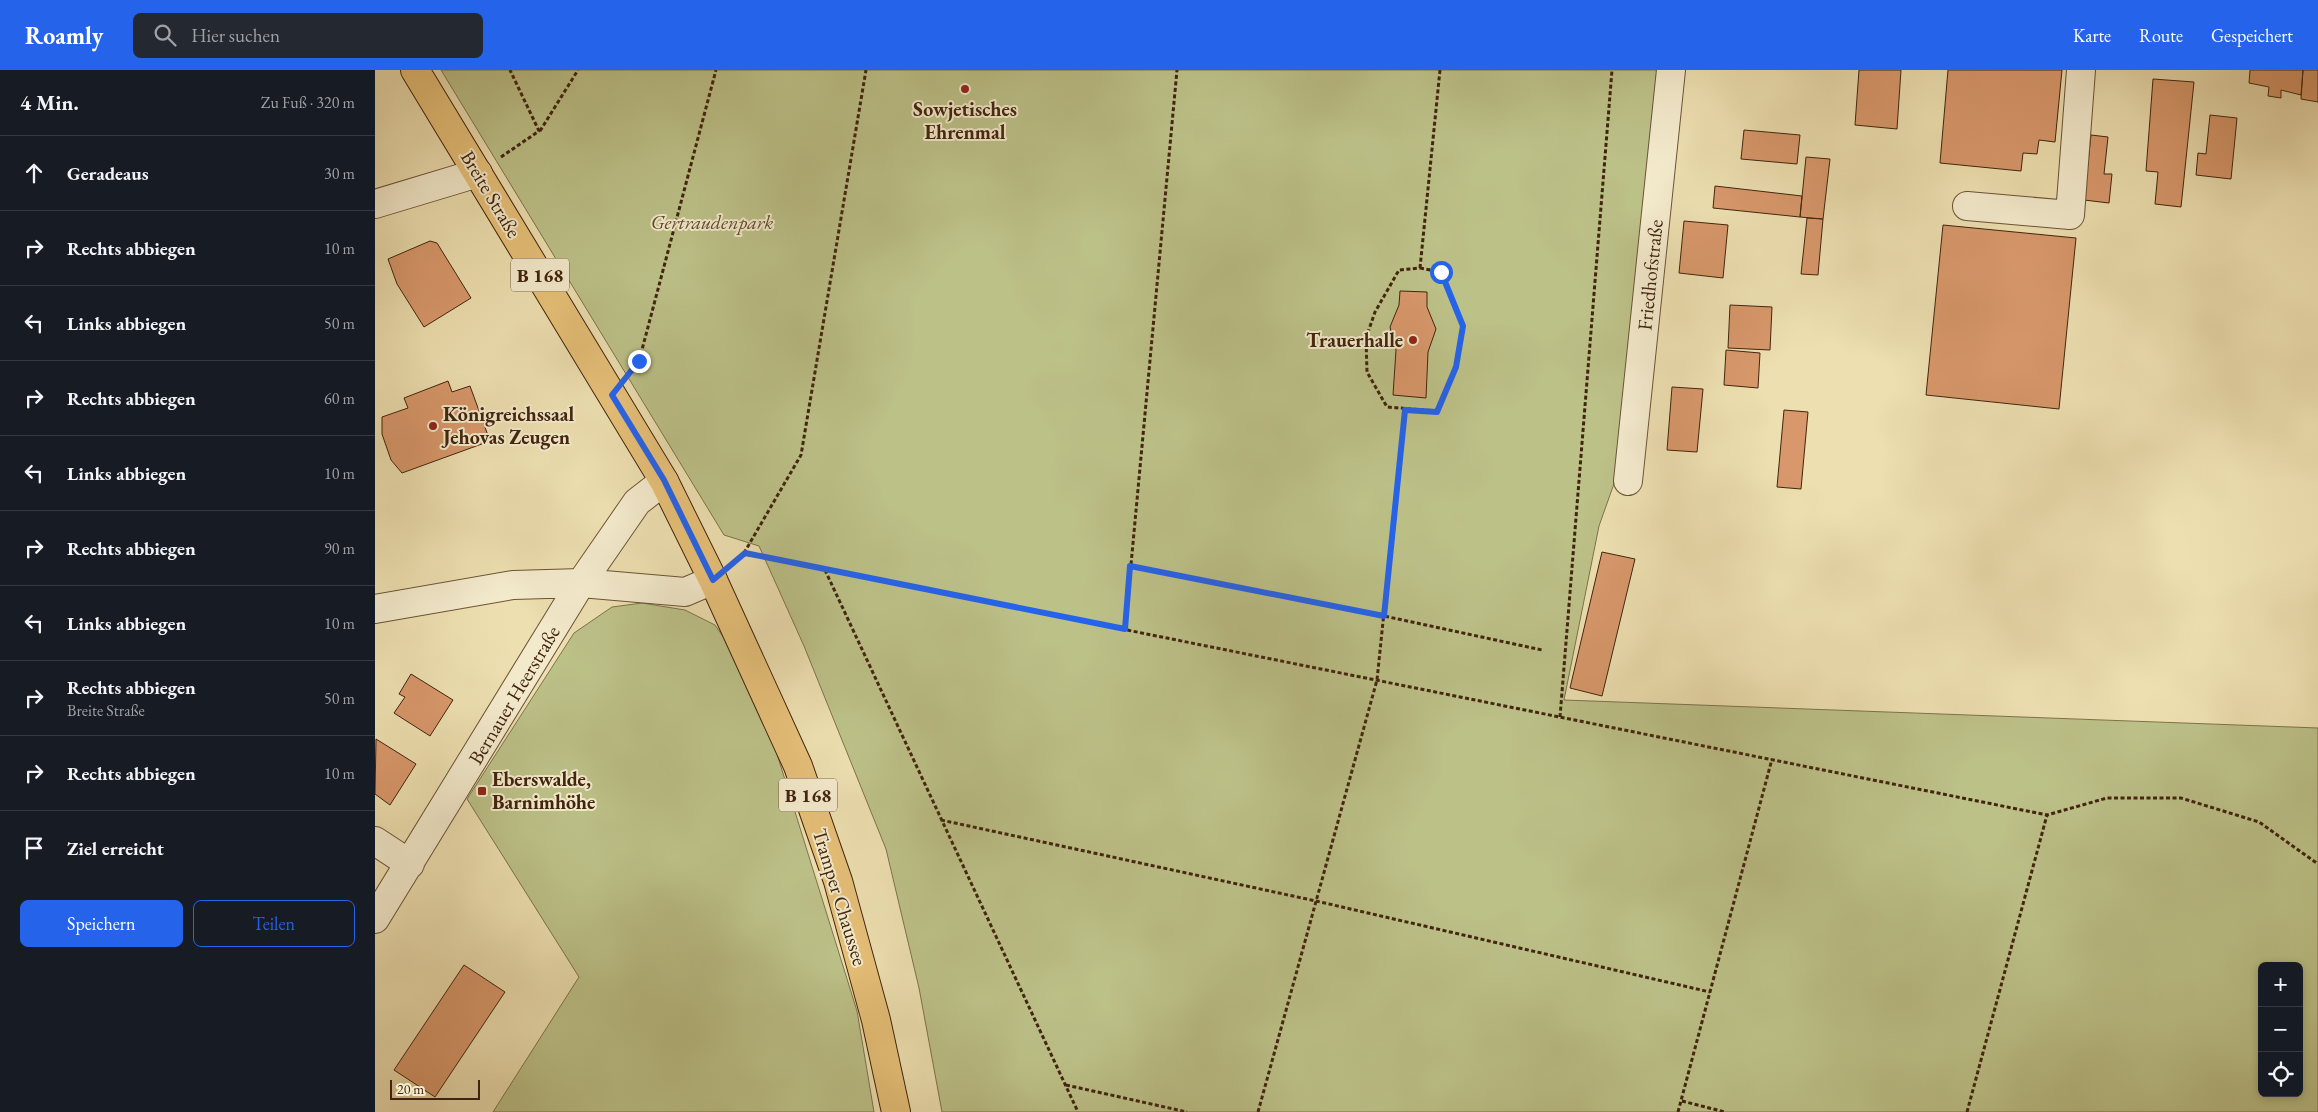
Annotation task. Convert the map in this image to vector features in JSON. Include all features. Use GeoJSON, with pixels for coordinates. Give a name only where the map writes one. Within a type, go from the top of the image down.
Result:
{"type":"FeatureCollection","features":[{"type":"Feature","properties":{"kind":"main road","name":"Breite Straße"},"geometry":{"type":"LineString","coordinates":[[415,70],[664,480],[713,580]]}},
{"type":"Feature","properties":{"kind":"main road","name":"Tramper Chaussee"},"geometry":{"type":"LineString","coordinates":[[713,580],[798,766],[838,881],[876,1020],[896,1112]]}},
{"type":"Feature","properties":{"kind":"street","name":"Friedhofstraße"},"geometry":{"type":"LineString","coordinates":[[1628,480],[1671,70]]}},
{"type":"Feature","properties":{"kind":"street"},"geometry":{"type":"LineString","coordinates":[[1967,206],[2069,215],[2081,70]]}},
{"type":"Feature","properties":{"kind":"street"},"geometry":{"type":"LineString","coordinates":[[375,204],[478,173]]}},
{"type":"Feature","properties":{"kind":"street","name":"Bernauer Heerstraße"},"geometry":{"type":"LineString","coordinates":[[375,919],[581,583],[637,502],[664,480]]}},
{"type":"Feature","properties":{"kind":"street"},"geometry":{"type":"LineString","coordinates":[[375,609],[513,585],[581,583],[685,592],[713,580]]}},
{"type":"Feature","properties":{"kind":"street"},"geometry":{"type":"LineString","coordinates":[[375,841],[410,864]]}},
{"type":"Feature","properties":{"kind":"path"},"geometry":{"type":"LineString","coordinates":[[510,70],[539,131]]}},
{"type":"Feature","properties":{"kind":"path"},"geometry":{"type":"LineString","coordinates":[[478,173],[539,131],[578,70]]}},
{"type":"Feature","properties":{"kind":"path"},"geometry":{"type":"LineString","coordinates":[[612,395],[639,361],[716,70]]}},
{"type":"Feature","properties":{"kind":"path"},"geometry":{"type":"LineString","coordinates":[[713,580],[745,553],[801,455],[866,70]]}},
{"type":"Feature","properties":{"kind":"path"},"geometry":{"type":"LineString","coordinates":[[1125,629],[1177,70]]}},
{"type":"Feature","properties":{"kind":"path"},"geometry":{"type":"LineString","coordinates":[[1420,268],[1440,70]]}},
{"type":"Feature","properties":{"kind":"path"},"geometry":{"type":"LineString","coordinates":[[1560,717],[1612,70]]}},
{"type":"Feature","properties":{"kind":"path"},"geometry":{"type":"LineString","coordinates":[[1420,268],[1441,272],[1463,326],[1456,367],[1437,412],[1405,410],[1387,407],[1367,372],[1366,338],[1375,312],[1399,270],[1420,268]]}},
{"type":"Feature","properties":{"kind":"path"},"geometry":{"type":"LineString","coordinates":[[1258,1112],[1377,680],[1405,410]]}},
{"type":"Feature","properties":{"kind":"path"},"geometry":{"type":"LineString","coordinates":[[745,553],[2047,814],[2107,798],[2181,798],[2259,822],[2318,864]]}},
{"type":"Feature","properties":{"kind":"path"},"geometry":{"type":"LineString","coordinates":[[1130,566],[1384,616],[1543,650]]}},
{"type":"Feature","properties":{"kind":"path"},"geometry":{"type":"LineString","coordinates":[[825,569],[1078,1112]]}},
{"type":"Feature","properties":{"kind":"path"},"geometry":{"type":"LineString","coordinates":[[1679,1112],[1772,760]]}},
{"type":"Feature","properties":{"kind":"path"},"geometry":{"type":"LineString","coordinates":[[1967,1112],[2047,814]]}},
{"type":"Feature","properties":{"kind":"path"},"geometry":{"type":"LineString","coordinates":[[941,820],[1316,901],[1711,992]]}},
{"type":"Feature","properties":{"kind":"path"},"geometry":{"type":"LineString","coordinates":[[1065,1085],[1187,1112]]}},
{"type":"Feature","properties":{"kind":"path"},"geometry":{"type":"LineString","coordinates":[[1682,1101],[1725,1112]]}},
{"type":"Feature","properties":{"kind":"green space","name":"Gertraudenpark"},"geometry":{"type":"Polygon","coordinates":[[[441,70],[1657,70],[1616,478],[1599,526],[1564,700],[2318,728],[2318,1112],[942,1112],[919,988],[886,849],[804,646],[759,546],[724,535],[441,70]]]}},
{"type":"Feature","properties":{"kind":"green space"},"geometry":{"type":"Polygon","coordinates":[[[642,603],[685,610],[715,625],[734,652],[763,709],[857,1011],[874,1112],[493,1112],[579,977],[467,799],[574,633],[612,607],[642,603]]]}},
{"type":"Feature","properties":{"kind":"building"},"geometry":{"type":"Polygon","coordinates":[[[1859,70],[1901,70],[1897,129],[1855,125],[1859,70]]]}},
{"type":"Feature","properties":{"kind":"building"},"geometry":{"type":"Polygon","coordinates":[[[1948,70],[2062,70],[2055,142],[2039,140],[2037,154],[2023,153],[2021,171],[1940,163],[1948,70]]]}},
{"type":"Feature","properties":{"kind":"building"},"geometry":{"type":"Polygon","coordinates":[[[2250,70],[2303,70],[2301,95],[2281,90],[2281,98],[2268,96],[2269,87],[2249,83],[2250,70]]]}},
{"type":"Feature","properties":{"kind":"building"},"geometry":{"type":"Polygon","coordinates":[[[2303,70],[2318,70],[2318,102],[2301,99],[2303,70]]]}},
{"type":"Feature","properties":{"kind":"building"},"geometry":{"type":"Polygon","coordinates":[[[2153,79],[2194,82],[2181,207],[2155,204],[2158,172],[2146,171],[2153,79]]]}},
{"type":"Feature","properties":{"kind":"building"},"geometry":{"type":"Polygon","coordinates":[[[2210,115],[2237,118],[2231,179],[2196,175],[2198,153],[2206,154],[2210,115]]]}},
{"type":"Feature","properties":{"kind":"building"},"geometry":{"type":"Polygon","coordinates":[[[1744,130],[1800,135],[1797,164],[1741,159],[1744,130]]]}},
{"type":"Feature","properties":{"kind":"building"},"geometry":{"type":"Polygon","coordinates":[[[2091,135],[2108,137],[2104,174],[2112,174],[2109,203],[2084,200],[2091,135]]]}},
{"type":"Feature","properties":{"kind":"building"},"geometry":{"type":"Polygon","coordinates":[[[1806,157],[1830,159],[1823,219],[1800,217],[1806,157]]]}},
{"type":"Feature","properties":{"kind":"building"},"geometry":{"type":"Polygon","coordinates":[[[1715,186],[1802,196],[1800,217],[1713,208],[1715,186]]]}},
{"type":"Feature","properties":{"kind":"building"},"geometry":{"type":"Polygon","coordinates":[[[1807,218],[1823,219],[1818,275],[1801,274],[1807,218]]]}},
{"type":"Feature","properties":{"kind":"building"},"geometry":{"type":"Polygon","coordinates":[[[1684,221],[1728,225],[1723,278],[1679,273],[1684,221]]]}},
{"type":"Feature","properties":{"kind":"building"},"geometry":{"type":"Polygon","coordinates":[[[1943,225],[2076,238],[2059,409],[1926,395],[1943,225]]]}},
{"type":"Feature","properties":{"kind":"building"},"geometry":{"type":"Polygon","coordinates":[[[430,241],[437,243],[471,298],[424,327],[397,284],[388,259],[430,241]]]}},
{"type":"Feature","properties":{"kind":"building","name":"Trauerhalle"},"geometry":{"type":"Polygon","coordinates":[[[1400,291],[1427,292],[1427,307],[1436,329],[1428,352],[1426,398],[1393,395],[1396,350],[1390,327],[1399,305],[1400,291]]]}},
{"type":"Feature","properties":{"kind":"building"},"geometry":{"type":"Polygon","coordinates":[[[1730,305],[1772,307],[1770,350],[1728,348],[1730,305]]]}},
{"type":"Feature","properties":{"kind":"building"},"geometry":{"type":"Polygon","coordinates":[[[1726,350],[1760,353],[1758,388],[1724,385],[1726,350]]]}},
{"type":"Feature","properties":{"kind":"building","name":"Königreichssaal Jehovas Zeugen"},"geometry":{"type":"Polygon","coordinates":[[[448,381],[452,392],[470,386],[490,441],[402,473],[391,460],[382,434],[382,417],[408,408],[404,398],[448,381]]]}},
{"type":"Feature","properties":{"kind":"building"},"geometry":{"type":"Polygon","coordinates":[[[1672,387],[1703,389],[1697,452],[1667,450],[1672,387]]]}},
{"type":"Feature","properties":{"kind":"building"},"geometry":{"type":"Polygon","coordinates":[[[1784,410],[1808,412],[1801,489],[1777,487],[1784,410]]]}},
{"type":"Feature","properties":{"kind":"building"},"geometry":{"type":"Polygon","coordinates":[[[1602,552],[1635,559],[1602,696],[1570,688],[1602,552]]]}},
{"type":"Feature","properties":{"kind":"building"},"geometry":{"type":"Polygon","coordinates":[[[411,674],[453,700],[430,736],[394,713],[405,697],[399,694],[411,674]]]}},
{"type":"Feature","properties":{"kind":"building"},"geometry":{"type":"Polygon","coordinates":[[[376,739],[416,764],[390,805],[375,794],[376,739]]]}},
{"type":"Feature","properties":{"kind":"building"},"geometry":{"type":"Polygon","coordinates":[[[464,965],[505,992],[435,1097],[394,1070],[464,965]]]}},
{"type":"Feature","properties":{"kind":"place","name":"Sowjetisches Ehrenmal"},"geometry":{"type":"Point","coordinates":[965,89]}},
{"type":"Feature","properties":{"kind":"place","name":"Trauerhalle"},"geometry":{"type":"Point","coordinates":[1413,340]}},
{"type":"Feature","properties":{"kind":"place","name":"Königreichssaal Jehovas Zeugen"},"geometry":{"type":"Point","coordinates":[433,426]}},
{"type":"Feature","properties":{"kind":"place","name":"Eberswalde, Barnimhöhe"},"geometry":{"type":"Point","coordinates":[482,791]}},
{"type":"Feature","properties":{"kind":"route"},"geometry":{"type":"LineString","coordinates":[[639,361],[612,395],[664,480],[713,580],[745,553],[1125,629],[1130,566],[1384,616],[1405,410],[1437,412],[1456,367],[1463,326],[1441,272]]}}]}
